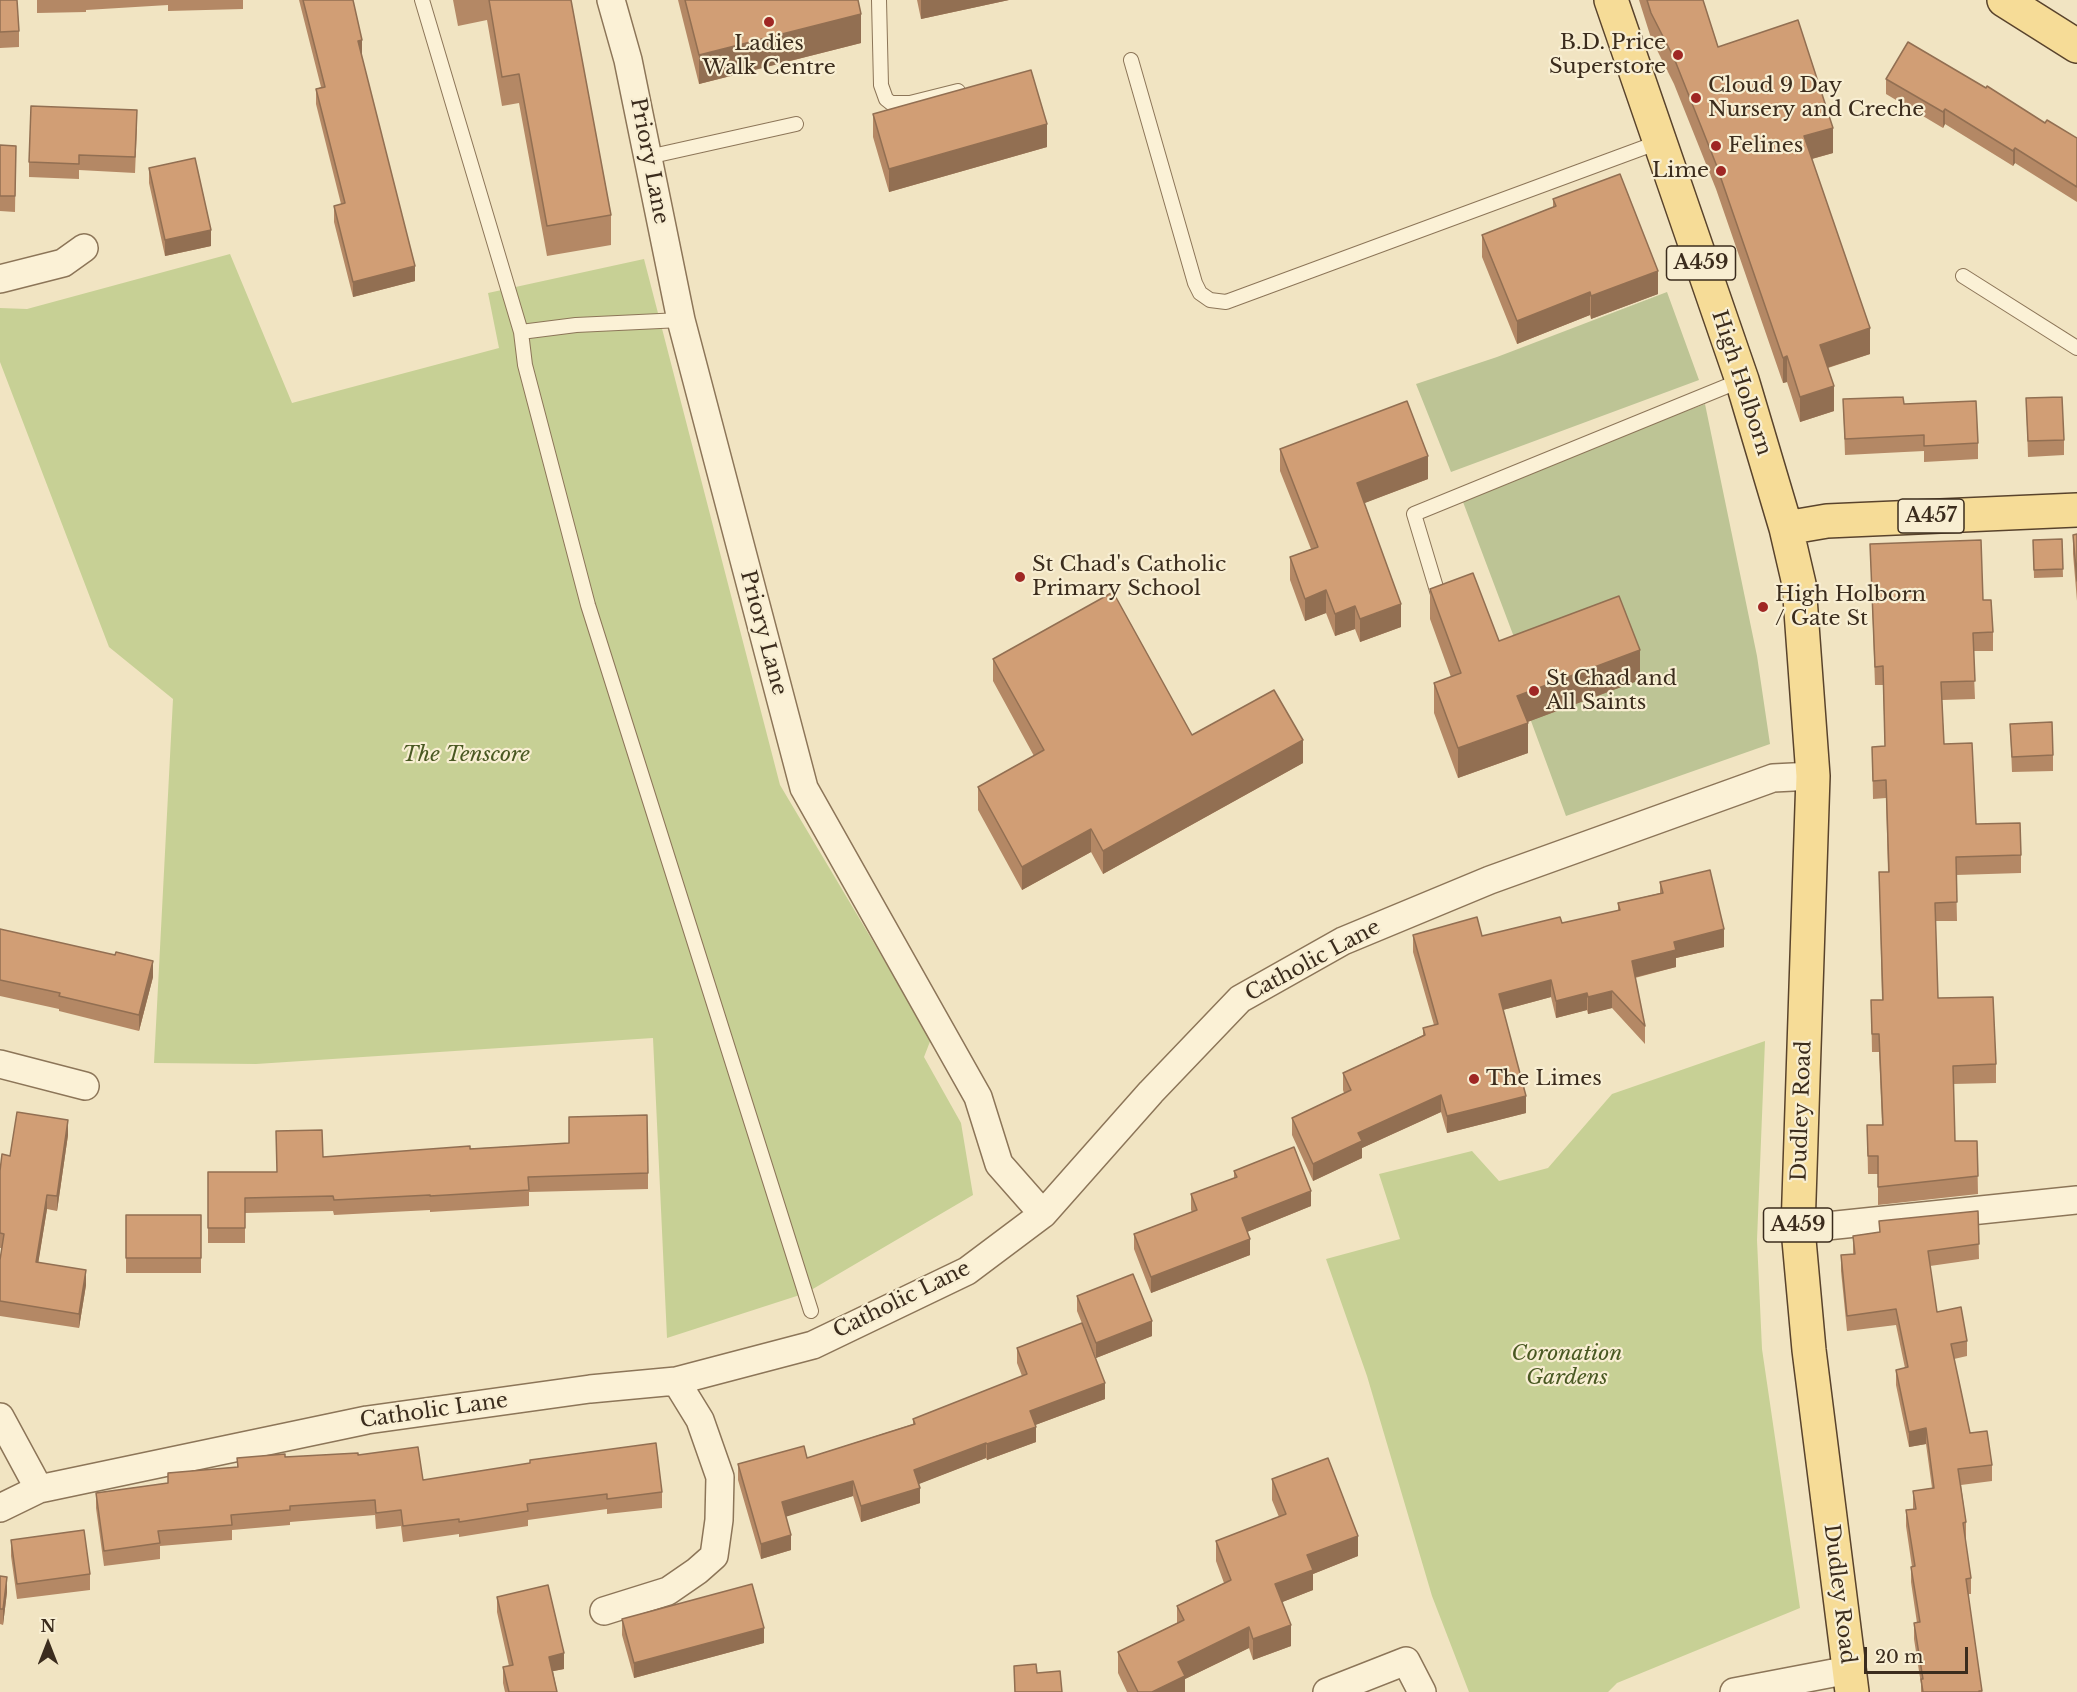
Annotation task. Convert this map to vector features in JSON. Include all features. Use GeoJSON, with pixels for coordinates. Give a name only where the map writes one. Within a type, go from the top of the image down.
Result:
{"type":"FeatureCollection","features":[{"type":"Feature","properties":{"kind":"main road","name":"High Holborn"},"geometry":{"type":"LineString","coordinates":[[1611,0],[1742,380],[1786,528]]}},
{"type":"Feature","properties":{"kind":"main road"},"geometry":{"type":"LineString","coordinates":[[2004,0],[2077,46]]}},
{"type":"Feature","properties":{"kind":"main road","name":"A457"},"geometry":{"type":"LineString","coordinates":[[1786,528],[1827,521],[2077,510]]}},
{"type":"Feature","properties":{"kind":"main road","name":"Dudley Road"},"geometry":{"type":"LineString","coordinates":[[1786,528],[1799,584],[1813,776],[1798,1229],[1809,1350],[1850,1681]]}},
{"type":"Feature","properties":{"kind":"street","name":"Priory Lane"},"geometry":{"type":"LineString","coordinates":[[611,0],[628,60],[681,320],[804,788],[978,1096],[999,1164],[1043,1214]]}},
{"type":"Feature","properties":{"kind":"street"},"geometry":{"type":"LineString","coordinates":[[0,279],[63,262],[84,248]]}},
{"type":"Feature","properties":{"kind":"street","name":"Catholic Lane"},"geometry":{"type":"LineString","coordinates":[[0,1508],[39,1489],[367,1420],[590,1389],[676,1382],[813,1345],[967,1271],[1043,1214],[1151,1092],[1240,999],[1343,941],[1490,880],[1773,778],[1813,776]]}},
{"type":"Feature","properties":{"kind":"street"},"geometry":{"type":"LineString","coordinates":[[0,1064],[85,1086]]}},
{"type":"Feature","properties":{"kind":"street"},"geometry":{"type":"LineString","coordinates":[[1798,1229],[2077,1200]]}},
{"type":"Feature","properties":{"kind":"street"},"geometry":{"type":"LineString","coordinates":[[604,1611],[668,1591],[714,1556],[719,1520],[720,1477],[700,1420],[676,1382]]}},
{"type":"Feature","properties":{"kind":"street"},"geometry":{"type":"LineString","coordinates":[[0,1417],[39,1489]]}},
{"type":"Feature","properties":{"kind":"street"},"geometry":{"type":"LineString","coordinates":[[1327,1692],[1406,1661],[1422,1692]]}},
{"type":"Feature","properties":{"kind":"street"},"geometry":{"type":"LineString","coordinates":[[1734,1692],[1850,1681]]}},
{"type":"Feature","properties":{"kind":"lane"},"geometry":{"type":"LineString","coordinates":[[422,0],[521,332],[525,365],[588,605],[810,1311]]}},
{"type":"Feature","properties":{"kind":"lane"},"geometry":{"type":"LineString","coordinates":[[879,0],[881,85],[886,99],[891,103],[910,103],[972,87]]}},
{"type":"Feature","properties":{"kind":"lane"},"geometry":{"type":"LineString","coordinates":[[1131,60],[1195,283],[1200,292],[1210,300],[1226,302],[1659,142]]}},
{"type":"Feature","properties":{"kind":"lane"},"geometry":{"type":"LineString","coordinates":[[648,157],[796,124]]}},
{"type":"Feature","properties":{"kind":"lane"},"geometry":{"type":"LineString","coordinates":[[1963,276],[2077,348]]}},
{"type":"Feature","properties":{"kind":"lane"},"geometry":{"type":"LineString","coordinates":[[521,332],[576,325],[681,320]]}},
{"type":"Feature","properties":{"kind":"lane"},"geometry":{"type":"LineString","coordinates":[[1438,594],[1414,514],[1742,380]]}},
{"type":"Feature","properties":{"kind":"green space","name":"The Tenscore"},"geometry":{"type":"Polygon","coordinates":[[[230,254],[292,403],[499,348],[488,293],[644,259],[780,785],[931,1039],[924,1057],[961,1123],[973,1195],[806,1293],[667,1338],[653,1038],[256,1064],[154,1063],[173,699],[109,647],[0,362],[0,308],[27,309],[230,254]]]}},
{"type":"Feature","properties":{"kind":"green space"},"geometry":{"type":"Polygon","coordinates":[[[1667,292],[1699,380],[1451,472],[1416,384],[1497,357],[1667,292]]]}},
{"type":"Feature","properties":{"kind":"green space"},"geometry":{"type":"Polygon","coordinates":[[[1705,404],[1757,656],[1770,744],[1566,816],[1531,721],[1523,661],[1460,494],[1705,404]]]}},
{"type":"Feature","properties":{"kind":"green space","name":"Coronation Gardens"},"geometry":{"type":"Polygon","coordinates":[[[1765,1041],[1757,1240],[1762,1349],[1800,1608],[1617,1683],[1608,1692],[1469,1692],[1432,1596],[1367,1376],[1326,1259],[1400,1239],[1379,1174],[1472,1151],[1499,1181],[1548,1168],[1612,1094],[1765,1041]]]}},
{"type":"Feature","properties":{"kind":"building"},"geometry":{"type":"Polygon","coordinates":[[[0,0],[17,0],[19,31],[0,32],[0,0]]]}},
{"type":"Feature","properties":{"kind":"building"},"geometry":{"type":"Polygon","coordinates":[[[303,0],[353,0],[362,40],[358,41],[415,266],[353,282],[334,206],[345,203],[316,89],[325,87],[303,0]]]}},
{"type":"Feature","properties":{"kind":"building"},"geometry":{"type":"Polygon","coordinates":[[[489,0],[571,0],[611,215],[547,226],[519,74],[502,77],[489,0]]]}},
{"type":"Feature","properties":{"kind":"building"},"geometry":{"type":"Polygon","coordinates":[[[685,0],[858,0],[861,14],[699,55],[685,0]]]}},
{"type":"Feature","properties":{"kind":"building"},"geometry":{"type":"Polygon","coordinates":[[[1647,0],[1703,0],[1718,47],[1798,20],[1833,128],[1804,136],[1870,328],[1820,345],[1834,386],[1800,397],[1787,356],[1783,358],[1716,164],[1674,58],[1651,13],[1647,0]]]}},
{"type":"Feature","properties":{"kind":"building"},"geometry":{"type":"Polygon","coordinates":[[[1908,42],[1986,88],[1987,86],[2045,123],[2047,120],[2077,138],[2077,187],[2015,148],[2013,151],[1945,109],[1943,112],[1886,79],[1908,42]]]}},
{"type":"Feature","properties":{"kind":"building"},"geometry":{"type":"Polygon","coordinates":[[[1031,70],[1047,124],[889,169],[873,114],[1031,70]]]}},
{"type":"Feature","properties":{"kind":"building"},"geometry":{"type":"Polygon","coordinates":[[[31,106],[137,110],[135,157],[79,155],[79,164],[29,162],[31,106]]]}},
{"type":"Feature","properties":{"kind":"building"},"geometry":{"type":"Polygon","coordinates":[[[0,145],[16,146],[15,196],[0,196],[0,145]]]}},
{"type":"Feature","properties":{"kind":"building"},"geometry":{"type":"Polygon","coordinates":[[[195,158],[211,230],[165,240],[149,168],[195,158]]]}},
{"type":"Feature","properties":{"kind":"building"},"geometry":{"type":"Polygon","coordinates":[[[1620,174],[1658,271],[1591,296],[1590,292],[1517,321],[1482,235],[1556,206],[1553,199],[1620,174]]]}},
{"type":"Feature","properties":{"kind":"building"},"geometry":{"type":"Polygon","coordinates":[[[1903,397],[1904,404],[1976,401],[1978,443],[1924,446],[1924,435],[1845,439],[1843,399],[1903,397]]]}},
{"type":"Feature","properties":{"kind":"building"},"geometry":{"type":"Polygon","coordinates":[[[2062,397],[2064,440],[2028,441],[2026,398],[2062,397]]]}},
{"type":"Feature","properties":{"kind":"building"},"geometry":{"type":"Polygon","coordinates":[[[1407,401],[1428,456],[1357,483],[1401,604],[1360,619],[1355,606],[1335,614],[1326,590],[1305,599],[1290,557],[1318,547],[1280,449],[1407,401]]]}},
{"type":"Feature","properties":{"kind":"building"},"geometry":{"type":"Polygon","coordinates":[[[2077,534],[2077,581],[2073,535],[2077,534]]]}},
{"type":"Feature","properties":{"kind":"building"},"geometry":{"type":"Polygon","coordinates":[[[2062,539],[2063,569],[2034,570],[2033,540],[2062,539]]]}},
{"type":"Feature","properties":{"kind":"building"},"geometry":{"type":"Polygon","coordinates":[[[1981,540],[1983,600],[1991,600],[1993,632],[1973,633],[1975,681],[1941,682],[1944,744],[1972,743],[1976,824],[2020,823],[2021,855],[1956,857],[1957,902],[1935,903],[1938,998],[1993,997],[1996,1064],[1953,1066],[1955,1141],[1977,1141],[1978,1176],[1878,1187],[1878,1156],[1868,1156],[1867,1125],[1883,1125],[1879,1034],[1872,1034],[1871,1000],[1883,1000],[1879,872],[1889,872],[1886,780],[1873,781],[1872,747],[1885,746],[1883,666],[1875,667],[1870,544],[1981,540]]]}},
{"type":"Feature","properties":{"kind":"building","name":"St Chad and All Saints"},"geometry":{"type":"Polygon","coordinates":[[[1473,573],[1499,641],[1619,596],[1640,650],[1517,696],[1528,723],[1458,748],[1434,683],[1461,673],[1430,589],[1473,573]]]}},
{"type":"Feature","properties":{"kind":"building"},"geometry":{"type":"Polygon","coordinates":[[[1113,592],[1192,735],[1274,690],[1303,740],[1103,851],[1091,829],[1022,867],[978,787],[1044,750],[993,659],[1113,592]]]}},
{"type":"Feature","properties":{"kind":"building"},"geometry":{"type":"Polygon","coordinates":[[[2052,722],[2053,755],[2012,757],[2010,724],[2052,722]]]}},
{"type":"Feature","properties":{"kind":"building"},"geometry":{"type":"Polygon","coordinates":[[[1710,870],[1724,929],[1674,942],[1676,950],[1632,961],[1645,1026],[1612,991],[1588,997],[1587,993],[1556,1001],[1551,980],[1499,994],[1526,1096],[1447,1116],[1441,1095],[1358,1133],[1362,1141],[1313,1164],[1292,1118],[1351,1090],[1343,1073],[1425,1035],[1423,1028],[1438,1024],[1413,935],[1477,917],[1482,936],[1560,917],[1562,923],[1620,910],[1618,903],[1663,893],[1660,882],[1710,870]]]}},
{"type":"Feature","properties":{"kind":"building"},"geometry":{"type":"Polygon","coordinates":[[[0,929],[115,955],[116,952],[153,961],[139,1015],[59,996],[60,993],[0,980],[0,929]]]}},
{"type":"Feature","properties":{"kind":"building"},"geometry":{"type":"Polygon","coordinates":[[[17,1112],[68,1120],[57,1196],[47,1195],[36,1262],[86,1270],[79,1314],[0,1301],[0,1260],[4,1234],[0,1233],[0,1171],[2,1154],[10,1156],[17,1112]]]}},
{"type":"Feature","properties":{"kind":"building"},"geometry":{"type":"Polygon","coordinates":[[[647,1115],[648,1173],[528,1177],[529,1190],[334,1200],[333,1196],[245,1198],[245,1228],[208,1228],[208,1172],[277,1172],[276,1131],[322,1130],[323,1157],[470,1146],[470,1149],[569,1143],[569,1117],[647,1115]]]}},
{"type":"Feature","properties":{"kind":"building"},"geometry":{"type":"Polygon","coordinates":[[[1294,1147],[1311,1191],[1242,1218],[1250,1239],[1151,1277],[1134,1234],[1197,1210],[1191,1194],[1237,1177],[1234,1171],[1294,1147]]]}},
{"type":"Feature","properties":{"kind":"building"},"geometry":{"type":"Polygon","coordinates":[[[1978,1211],[1979,1244],[1928,1251],[1937,1312],[1961,1307],[1967,1341],[1951,1344],[1970,1433],[1987,1431],[1992,1465],[1958,1469],[1971,1578],[1966,1579],[1982,1691],[1923,1692],[1914,1623],[1920,1622],[1911,1567],[1915,1566],[1906,1510],[1916,1509],[1913,1491],[1934,1488],[1926,1428],[1909,1432],[1896,1370],[1908,1367],[1896,1309],[1847,1316],[1841,1255],[1855,1254],[1853,1236],[1880,1232],[1879,1221],[1978,1211]]]}},
{"type":"Feature","properties":{"kind":"building"},"geometry":{"type":"Polygon","coordinates":[[[126,1215],[201,1215],[201,1258],[126,1258],[126,1215]]]}},
{"type":"Feature","properties":{"kind":"building"},"geometry":{"type":"Polygon","coordinates":[[[1133,1274],[1152,1321],[1096,1343],[1077,1296],[1133,1274]]]}},
{"type":"Feature","properties":{"kind":"building"},"geometry":{"type":"Polygon","coordinates":[[[1082,1323],[1105,1383],[1030,1411],[1036,1427],[914,1470],[920,1488],[861,1506],[853,1481],[782,1502],[791,1535],[761,1544],[738,1464],[804,1446],[807,1458],[915,1424],[913,1419],[1027,1374],[1017,1348],[1082,1323]]]}},
{"type":"Feature","properties":{"kind":"building"},"geometry":{"type":"Polygon","coordinates":[[[656,1443],[662,1492],[607,1499],[607,1494],[527,1504],[528,1511],[459,1522],[459,1519],[403,1526],[401,1510],[376,1513],[375,1500],[290,1506],[290,1510],[231,1515],[232,1525],[158,1531],[160,1543],[104,1551],[96,1493],[168,1483],[168,1473],[238,1467],[237,1458],[285,1454],[285,1457],[358,1453],[358,1455],[418,1447],[423,1480],[530,1463],[530,1460],[656,1443]]]}},
{"type":"Feature","properties":{"kind":"building"},"geometry":{"type":"Polygon","coordinates":[[[1328,1458],[1358,1536],[1307,1555],[1313,1570],[1275,1584],[1291,1625],[1253,1639],[1249,1627],[1178,1662],[1185,1676],[1152,1692],[1138,1692],[1118,1652],[1184,1620],[1177,1606],[1231,1580],[1216,1541],[1286,1514],[1272,1479],[1328,1458]]]}},
{"type":"Feature","properties":{"kind":"building"},"geometry":{"type":"Polygon","coordinates":[[[84,1530],[90,1574],[17,1584],[11,1540],[84,1530]]]}},
{"type":"Feature","properties":{"kind":"building"},"geometry":{"type":"Polygon","coordinates":[[[0,1576],[7,1577],[3,1609],[0,1609],[0,1576]]]}},
{"type":"Feature","properties":{"kind":"building"},"geometry":{"type":"Polygon","coordinates":[[[752,1584],[764,1628],[634,1663],[622,1619],[752,1584]]]}},
{"type":"Feature","properties":{"kind":"building"},"geometry":{"type":"Polygon","coordinates":[[[548,1585],[564,1653],[549,1657],[557,1692],[509,1692],[503,1667],[513,1665],[497,1597],[548,1585]]]}},
{"type":"Feature","properties":{"kind":"building"},"geometry":{"type":"Polygon","coordinates":[[[1036,1664],[1037,1673],[1060,1671],[1062,1692],[1015,1692],[1014,1666],[1036,1664]]]}},
{"type":"Feature","properties":{"kind":"place","name":"Ladies Walk Centre"},"geometry":{"type":"Point","coordinates":[769,22]}},
{"type":"Feature","properties":{"kind":"place","name":"B.D. Price Superstore"},"geometry":{"type":"Point","coordinates":[1678,55]}},
{"type":"Feature","properties":{"kind":"place","name":"Cloud 9 Day Nursery and Creche"},"geometry":{"type":"Point","coordinates":[1696,98]}},
{"type":"Feature","properties":{"kind":"place","name":"Felines"},"geometry":{"type":"Point","coordinates":[1716,146]}},
{"type":"Feature","properties":{"kind":"place","name":"Lime"},"geometry":{"type":"Point","coordinates":[1721,171]}},
{"type":"Feature","properties":{"kind":"place","name":"St Chad's Catholic Primary School"},"geometry":{"type":"Point","coordinates":[1020,577]}},
{"type":"Feature","properties":{"kind":"place","name":"High Holborn / Gate St"},"geometry":{"type":"Point","coordinates":[1763,607]}},
{"type":"Feature","properties":{"kind":"place","name":"St Chad and All Saints"},"geometry":{"type":"Point","coordinates":[1534,691]}},
{"type":"Feature","properties":{"kind":"place","name":"The Limes"},"geometry":{"type":"Point","coordinates":[1474,1079]}}]}
